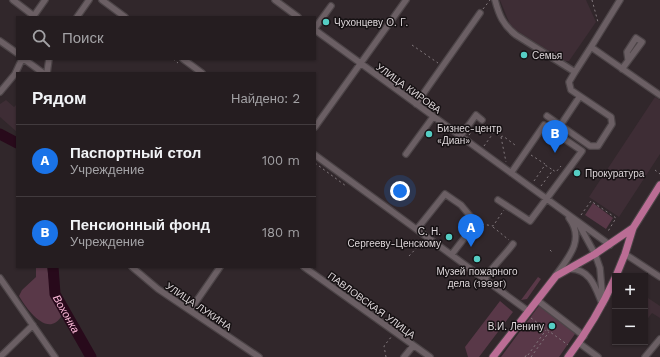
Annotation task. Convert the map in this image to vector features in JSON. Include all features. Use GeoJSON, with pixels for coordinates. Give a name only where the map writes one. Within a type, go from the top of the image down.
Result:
{"type":"FeatureCollection","features":[{"type":"Feature","properties":{"kind":"main road"},"geometry":{"type":"LineString","coordinates":[[617,273],[626,254],[633,228],[660,185]]}},
{"type":"Feature","properties":{"kind":"main road"},"geometry":{"type":"LineString","coordinates":[[493,357],[529,314],[537,300],[556,276],[610,245],[633,228]]}},
{"type":"Feature","properties":{"kind":"main road"},"geometry":{"type":"LineString","coordinates":[[568,357],[584,336],[603,305],[612,284]]}},
{"type":"Feature","properties":{"kind":"street"},"geometry":{"type":"LineString","coordinates":[[13,0],[34,16],[46,0]]}},
{"type":"Feature","properties":{"kind":"street"},"geometry":{"type":"LineString","coordinates":[[78,16],[89,0]]}},
{"type":"Feature","properties":{"kind":"street"},"geometry":{"type":"LineString","coordinates":[[102,0],[124,16]]}},
{"type":"Feature","properties":{"kind":"street"},"geometry":{"type":"LineString","coordinates":[[275,0],[297,16]]}},
{"type":"Feature","properties":{"kind":"street"},"geometry":{"type":"LineString","coordinates":[[316,126],[406,0]]}},
{"type":"Feature","properties":{"kind":"street"},"geometry":{"type":"LineString","coordinates":[[495,0],[500,19],[507,28],[575,72]]}},
{"type":"Feature","properties":{"kind":"street"},"geometry":{"type":"LineString","coordinates":[[546,116],[590,146],[598,146],[612,124],[611,116],[571,90],[569,82],[620,0]]}},
{"type":"Feature","properties":{"kind":"street"},"geometry":{"type":"LineString","coordinates":[[316,28],[331,6]]}},
{"type":"Feature","properties":{"kind":"street"},"geometry":{"type":"LineString","coordinates":[[416,104],[480,13]]}},
{"type":"Feature","properties":{"kind":"street","name":"УЛИЦА КИРОВА"},"geometry":{"type":"LineString","coordinates":[[316,30],[360,64],[610,245]]}},
{"type":"Feature","properties":{"kind":"street"},"geometry":{"type":"LineString","coordinates":[[0,41],[16,52]]}},
{"type":"Feature","properties":{"kind":"street"},"geometry":{"type":"LineString","coordinates":[[591,47],[660,95]]}},
{"type":"Feature","properties":{"kind":"street"},"geometry":{"type":"LineString","coordinates":[[622,69],[628,59]]}},
{"type":"Feature","properties":{"kind":"street"},"geometry":{"type":"LineString","coordinates":[[16,72],[22,60]]}},
{"type":"Feature","properties":{"kind":"street"},"geometry":{"type":"LineString","coordinates":[[24,60],[42,72]]}},
{"type":"Feature","properties":{"kind":"street"},"geometry":{"type":"LineString","coordinates":[[46,72],[49,60]]}},
{"type":"Feature","properties":{"kind":"street"},"geometry":{"type":"LineString","coordinates":[[184,60],[201,72]]}},
{"type":"Feature","properties":{"kind":"street"},"geometry":{"type":"LineString","coordinates":[[0,92],[16,72]]}},
{"type":"Feature","properties":{"kind":"street"},"geometry":{"type":"LineString","coordinates":[[560,126],[580,96]]}},
{"type":"Feature","properties":{"kind":"street"},"geometry":{"type":"LineString","coordinates":[[460,136],[476,115],[481,121]]}},
{"type":"Feature","properties":{"kind":"street"},"geometry":{"type":"LineString","coordinates":[[406,154],[433,117]]}},
{"type":"Feature","properties":{"kind":"street"},"geometry":{"type":"LineString","coordinates":[[498,200],[529,221],[582,151],[544,126],[511,173]]}},
{"type":"Feature","properties":{"kind":"street"},"geometry":{"type":"LineString","coordinates":[[316,156],[485,278],[529,314]]}},
{"type":"Feature","properties":{"kind":"street"},"geometry":{"type":"LineString","coordinates":[[417,229],[445,194],[461,205],[476,223],[452,254]]}},
{"type":"Feature","properties":{"kind":"street"},"geometry":{"type":"LineString","coordinates":[[556,276],[568,258],[576,241],[574,225],[566,212]]}},
{"type":"Feature","properties":{"kind":"street"},"geometry":{"type":"LineString","coordinates":[[577,221],[595,254],[600,268],[603,305]]}},
{"type":"Feature","properties":{"kind":"street"},"geometry":{"type":"LineString","coordinates":[[485,278],[494,264],[504,257],[513,244]]}},
{"type":"Feature","properties":{"kind":"street"},"geometry":{"type":"LineString","coordinates":[[626,254],[660,277]]}},
{"type":"Feature","properties":{"kind":"street","name":"УЛИЦА ЛУКИНА"},"geometry":{"type":"LineString","coordinates":[[133,268],[158,289],[191,309],[259,357]]}},
{"type":"Feature","properties":{"kind":"street"},"geometry":{"type":"LineString","coordinates":[[191,309],[219,268]]}},
{"type":"Feature","properties":{"kind":"street","name":"ПАВЛОВСКАЯ УЛИЦА"},"geometry":{"type":"LineString","coordinates":[[305,268],[430,357]]}},
{"type":"Feature","properties":{"kind":"street"},"geometry":{"type":"LineString","coordinates":[[568,269],[576,269],[592,280],[603,305]]}},
{"type":"Feature","properties":{"kind":"street"},"geometry":{"type":"LineString","coordinates":[[0,278],[55,357]]}},
{"type":"Feature","properties":{"kind":"street"},"geometry":{"type":"LineString","coordinates":[[537,300],[584,336]]}},
{"type":"Feature","properties":{"kind":"street"},"geometry":{"type":"LineString","coordinates":[[0,357],[33,325]]}},
{"type":"Feature","properties":{"kind":"street"},"geometry":{"type":"LineString","coordinates":[[646,357],[660,339]]}},
{"type":"Feature","properties":{"kind":"street"},"geometry":{"type":"LineString","coordinates":[[579,343],[598,357]]}},
{"type":"Feature","properties":{"kind":"street"},"geometry":{"type":"LineString","coordinates":[[404,357],[413,346]]}},
{"type":"Feature","properties":{"kind":"path"},"geometry":{"type":"LineString","coordinates":[[480,13],[490,0]]}},
{"type":"Feature","properties":{"kind":"path"},"geometry":{"type":"LineString","coordinates":[[592,0],[601,31]]}},
{"type":"Feature","properties":{"kind":"path"},"geometry":{"type":"LineString","coordinates":[[412,45],[442,67]]}},
{"type":"Feature","properties":{"kind":"path"},"geometry":{"type":"LineString","coordinates":[[469,135],[481,121],[500,137],[503,136],[515,145]]}},
{"type":"Feature","properties":{"kind":"path"},"geometry":{"type":"LineString","coordinates":[[484,146],[494,132]]}},
{"type":"Feature","properties":{"kind":"path"},"geometry":{"type":"LineString","coordinates":[[500,137],[506,162]]}},
{"type":"Feature","properties":{"kind":"path"},"geometry":{"type":"LineString","coordinates":[[526,151],[556,172],[561,166]]}},
{"type":"Feature","properties":{"kind":"path"},"geometry":{"type":"LineString","coordinates":[[534,181],[545,165]]}},
{"type":"Feature","properties":{"kind":"path"},"geometry":{"type":"LineString","coordinates":[[541,186],[553,170]]}},
{"type":"Feature","properties":{"kind":"path"},"geometry":{"type":"LineString","coordinates":[[655,170],[660,174]]}},
{"type":"Feature","properties":{"kind":"path"},"geometry":{"type":"LineString","coordinates":[[581,215],[591,201],[616,218],[607,233]]}},
{"type":"Feature","properties":{"kind":"path"},"geometry":{"type":"LineString","coordinates":[[493,226],[507,207]]}},
{"type":"Feature","properties":{"kind":"path"},"geometry":{"type":"LineString","coordinates":[[476,223],[493,226],[513,244]]}},
{"type":"Feature","properties":{"kind":"path"},"geometry":{"type":"LineString","coordinates":[[408,256],[423,241]]}},
{"type":"Feature","properties":{"kind":"path"},"geometry":{"type":"LineString","coordinates":[[550,250],[553,253]]}},
{"type":"Feature","properties":{"kind":"path"},"geometry":{"type":"LineString","coordinates":[[529,314],[549,332],[568,345]]}},
{"type":"Feature","properties":{"kind":"path"},"geometry":{"type":"LineString","coordinates":[[525,357],[527,354],[528,356],[547,330]]}},
{"type":"Feature","properties":{"kind":"path"},"geometry":{"type":"LineString","coordinates":[[386,357],[384,346],[395,332]]}},
{"type":"Feature","properties":{"kind":"path"},"geometry":{"type":"LineString","coordinates":[[531,357],[549,332]]}},
{"type":"Feature","properties":{"kind":"shaded area"},"geometry":{"type":"Polygon","coordinates":[[[500,0],[586,0],[596,22],[569,61],[565,61],[511,27],[500,0]]]}},
{"type":"Feature","properties":{"kind":"shaded area"},"geometry":{"type":"Polygon","coordinates":[[[655,97],[660,100],[660,154],[619,217],[589,197],[655,97]]]}},
{"type":"Feature","properties":{"kind":"shaded area"},"geometry":{"type":"Polygon","coordinates":[[[6,100],[14,107],[16,105],[16,131],[0,117],[0,104],[6,100]]]}},
{"type":"Feature","properties":{"kind":"shaded area"},"geometry":{"type":"Polygon","coordinates":[[[593,203],[613,218],[606,229],[585,215],[593,203]]]}},
{"type":"Feature","properties":{"kind":"shaded area"},"geometry":{"type":"Polygon","coordinates":[[[36,268],[47,268],[51,292],[59,308],[61,317],[55,323],[43,323],[37,319],[19,296],[22,290],[36,277],[36,268]]]}},
{"type":"Feature","properties":{"kind":"shaded area"},"geometry":{"type":"Polygon","coordinates":[[[538,277],[541,279],[527,299],[521,300],[538,277]]]}},
{"type":"Feature","properties":{"kind":"shaded area"},"geometry":{"type":"Polygon","coordinates":[[[648,298],[660,306],[660,318],[652,313],[648,318],[648,298]]]}},
{"type":"Feature","properties":{"kind":"shaded area"},"geometry":{"type":"Polygon","coordinates":[[[500,301],[513,312],[479,357],[468,357],[465,347],[500,301]]]}},
{"type":"Feature","properties":{"kind":"shaded area"},"geometry":{"type":"Polygon","coordinates":[[[541,303],[577,331],[559,357],[501,357],[541,303]]]}},
{"type":"Feature","properties":{"kind":"waterway","name":"Вохонка"},"geometry":{"type":"LineString","coordinates":[[0,134],[16,142]]}},
{"type":"Feature","properties":{"kind":"waterway","name":"Вохонка"},"geometry":{"type":"LineString","coordinates":[[53,268],[55,294],[91,357]]}},
{"type":"Feature","properties":{"kind":"place","name":"Чухонцеву О. Г."},"geometry":{"type":"Point","coordinates":[326,22]}},
{"type":"Feature","properties":{"kind":"place","name":"Семья"},"geometry":{"type":"Point","coordinates":[524,55]}},
{"type":"Feature","properties":{"kind":"place","name":"Бизнес-центр «Диан»"},"geometry":{"type":"Point","coordinates":[429,134]}},
{"type":"Feature","properties":{"kind":"place","name":"Пенсионный фонд"},"geometry":{"type":"Point","coordinates":[555,153]}},
{"type":"Feature","properties":{"kind":"place","name":"Прокуратура"},"geometry":{"type":"Point","coordinates":[577,173]}},
{"type":"Feature","properties":{"kind":"place","name":"С. Н. Сергееву-Ценскому"},"geometry":{"type":"Point","coordinates":[449,237]}},
{"type":"Feature","properties":{"kind":"place","name":"Паспортный стол"},"geometry":{"type":"Point","coordinates":[471,247]}},
{"type":"Feature","properties":{"kind":"place","name":"Музей пожарного дела (1999г)"},"geometry":{"type":"Point","coordinates":[477,259]}},
{"type":"Feature","properties":{"kind":"place","name":"В.И. Ленину"},"geometry":{"type":"Point","coordinates":[552,326]}}]}
